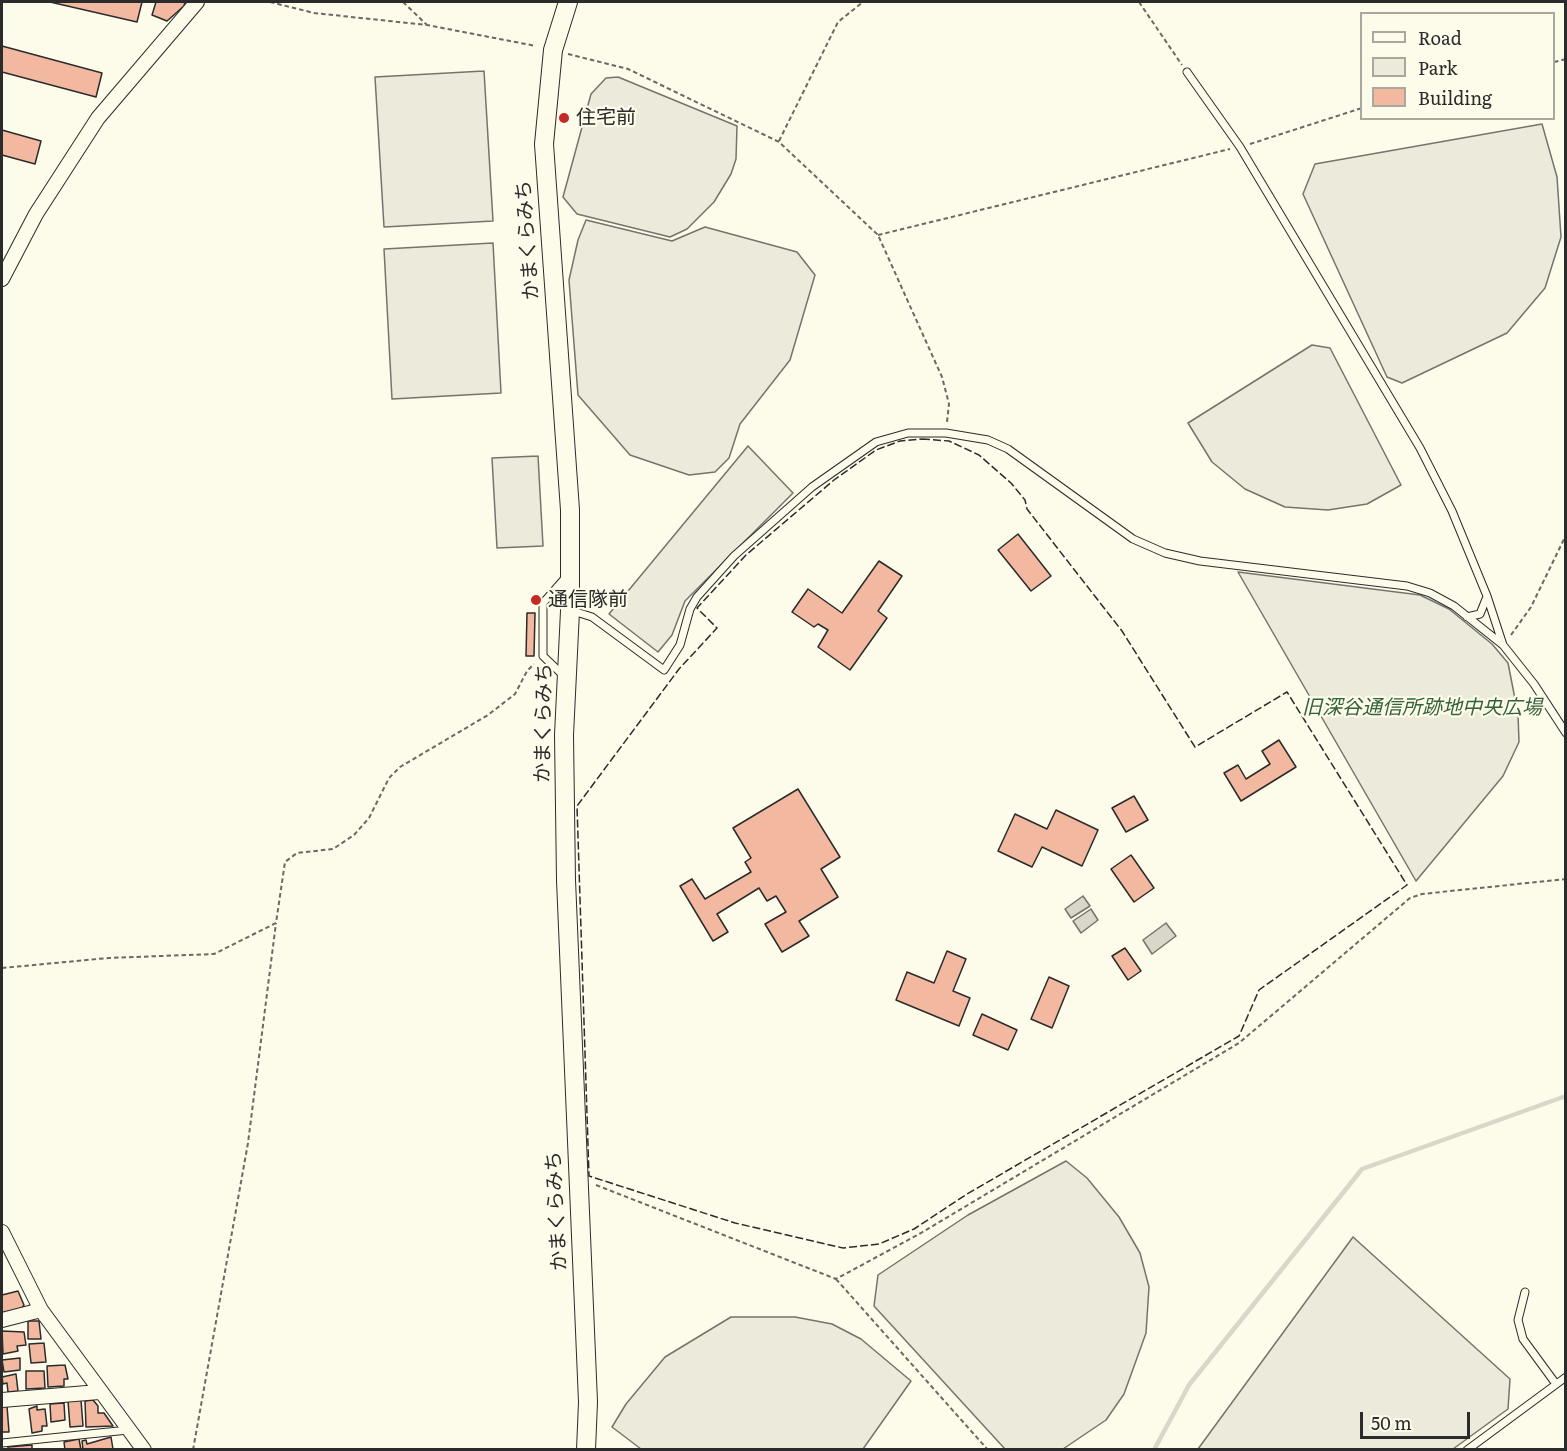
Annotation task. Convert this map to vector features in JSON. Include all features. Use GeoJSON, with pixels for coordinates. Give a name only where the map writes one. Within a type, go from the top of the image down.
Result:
{"type":"FeatureCollection","features":[{"type":"Feature","properties":{"kind":"main road","name":"かまくらみち"},"geometry":{"type":"LineString","coordinates":[[568,2],[553,50],[544,144],[566,447],[570,572],[564,735],[566,868],[588,1402],[586,1449]]}},
{"type":"Feature","properties":{"kind":"street"},"geometry":{"type":"LineString","coordinates":[[2,279],[36,214],[98,118],[197,2]]}},
{"type":"Feature","properties":{"kind":"street"},"geometry":{"type":"LineString","coordinates":[[2,1232],[41,1310],[99,1392],[144,1449]]}},
{"type":"Feature","properties":{"kind":"street"},"geometry":{"type":"LineString","coordinates":[[2,1320],[41,1310]]}},
{"type":"Feature","properties":{"kind":"street"},"geometry":{"type":"LineString","coordinates":[[2,1400],[99,1392]]}},
{"type":"Feature","properties":{"kind":"lane"},"geometry":{"type":"LineString","coordinates":[[1187,72],[1240,147],[1420,448],[1452,512],[1487,596],[1503,645]]}},
{"type":"Feature","properties":{"kind":"lane"},"geometry":{"type":"LineString","coordinates":[[570,611],[592,616],[664,670],[680,645],[690,609],[697,597],[734,556],[804,493],[876,442],[908,433],[946,432],[981,439],[1008,449],[1133,539],[1158,551],[1200,561],[1418,589],[1442,599],[1503,645],[1534,684],[1566,733]]}},
{"type":"Feature","properties":{"kind":"lane"},"geometry":{"type":"LineString","coordinates":[[567,679],[543,656],[543,603],[570,572]]}},
{"type":"Feature","properties":{"kind":"lane"},"geometry":{"type":"LineString","coordinates":[[1467,617],[1480,614],[1487,596]]}},
{"type":"Feature","properties":{"kind":"lane"},"geometry":{"type":"LineString","coordinates":[[1525,1292],[1518,1320],[1523,1339],[1556,1384]]}},
{"type":"Feature","properties":{"kind":"lane"},"geometry":{"type":"LineString","coordinates":[[1467,1449],[1566,1377]]}},
{"type":"Feature","properties":{"kind":"lane"},"geometry":{"type":"LineString","coordinates":[[2,1443],[128,1430]]}},
{"type":"Feature","properties":{"kind":"path"},"geometry":{"type":"LineString","coordinates":[[270,2],[314,13],[427,25],[544,47]]}},
{"type":"Feature","properties":{"kind":"path"},"geometry":{"type":"LineString","coordinates":[[403,2],[427,25]]}},
{"type":"Feature","properties":{"kind":"path"},"geometry":{"type":"LineString","coordinates":[[779,142],[838,21],[862,2]]}},
{"type":"Feature","properties":{"kind":"path"},"geometry":{"type":"LineString","coordinates":[[1139,2],[1187,72]]}},
{"type":"Feature","properties":{"kind":"path"},"geometry":{"type":"LineString","coordinates":[[562,53],[628,69],[779,142],[878,235],[942,376],[949,404],[946,432]]}},
{"type":"Feature","properties":{"kind":"path"},"geometry":{"type":"LineString","coordinates":[[878,235],[1240,147],[1360,109]]}},
{"type":"Feature","properties":{"kind":"path"},"geometry":{"type":"LineString","coordinates":[[1503,645],[1531,607],[1566,535]]}},
{"type":"Feature","properties":{"kind":"path"},"geometry":{"type":"LineString","coordinates":[[193,1449],[248,1143],[285,862],[297,853],[333,849],[354,835],[369,818],[389,778],[400,767],[488,715],[515,694],[526,671],[543,656]]}},
{"type":"Feature","properties":{"kind":"path"},"geometry":{"type":"LineString","coordinates":[[836,1280],[921,1233],[1239,1043],[1410,898],[1422,894],[1566,879]]}},
{"type":"Feature","properties":{"kind":"path"},"geometry":{"type":"LineString","coordinates":[[2,968],[108,958],[214,954],[276,923]]}},
{"type":"Feature","properties":{"kind":"path"},"geometry":{"type":"LineString","coordinates":[[579,1180],[836,1280],[988,1449]]}},
{"type":"Feature","properties":{"kind":"green space"},"geometry":{"type":"Polygon","coordinates":[[[484,71],[493,221],[384,227],[375,77],[484,71]]]}},
{"type":"Feature","properties":{"kind":"green space"},"geometry":{"type":"Polygon","coordinates":[[[618,77],[737,126],[736,159],[731,174],[714,202],[687,229],[670,237],[577,214],[563,197],[591,94],[606,78],[618,77]]]}},
{"type":"Feature","properties":{"kind":"green space"},"geometry":{"type":"Polygon","coordinates":[[[1542,124],[1557,177],[1561,237],[1545,288],[1507,333],[1402,383],[1387,377],[1303,194],[1315,164],[1542,124]]]}},
{"type":"Feature","properties":{"kind":"green space"},"geometry":{"type":"Polygon","coordinates":[[[586,220],[672,241],[705,227],[797,252],[815,275],[790,360],[740,424],[729,458],[715,472],[689,475],[630,455],[578,395],[569,280],[578,240],[586,220]]]}},
{"type":"Feature","properties":{"kind":"green space"},"geometry":{"type":"Polygon","coordinates":[[[493,243],[501,393],[392,399],[384,249],[493,243]]]}},
{"type":"Feature","properties":{"kind":"green space"},"geometry":{"type":"Polygon","coordinates":[[[1312,345],[1330,348],[1401,485],[1367,504],[1328,510],[1285,507],[1245,489],[1212,462],[1188,423],[1312,345]]]}},
{"type":"Feature","properties":{"kind":"green space","name":"旧深谷通信所跡地中央広場"},"geometry":{"type":"Polygon","coordinates":[[[1238,572],[1420,595],[1449,609],[1492,644],[1508,663],[1518,714],[1519,742],[1503,776],[1416,881],[1238,572]]]}},
{"type":"Feature","properties":{"kind":"green space"},"geometry":{"type":"Polygon","coordinates":[[[1066,1161],[1087,1178],[1119,1217],[1140,1253],[1149,1287],[1146,1333],[1124,1394],[1106,1420],[1063,1449],[1005,1449],[874,1306],[878,1275],[968,1215],[1066,1161]]]}},
{"type":"Feature","properties":{"kind":"green space"},"geometry":{"type":"Polygon","coordinates":[[[1353,1237],[1510,1379],[1508,1409],[1453,1449],[1198,1449],[1353,1237]]]}},
{"type":"Feature","properties":{"kind":"green space"},"geometry":{"type":"Polygon","coordinates":[[[731,1317],[795,1317],[832,1324],[861,1339],[911,1381],[863,1449],[641,1449],[612,1427],[626,1404],[665,1357],[731,1317]]]}},
{"type":"Feature","properties":{"kind":"shaded area"},"geometry":{"type":"Polygon","coordinates":[[[748,446],[793,493],[685,601],[672,635],[658,652],[609,614],[748,446]]]}},
{"type":"Feature","properties":{"kind":"shaded area"},"geometry":{"type":"Polygon","coordinates":[[[538,456],[543,546],[497,548],[492,458],[538,456]]]}},
{"type":"Feature","properties":{"kind":"shaded area"},"geometry":{"type":"Polygon","coordinates":[[[1083,896],[1090,906],[1071,918],[1065,909],[1083,896]]]}},
{"type":"Feature","properties":{"kind":"shaded area"},"geometry":{"type":"Polygon","coordinates":[[[1091,909],[1098,920],[1081,933],[1073,921],[1091,909]]]}},
{"type":"Feature","properties":{"kind":"shaded area"},"geometry":{"type":"Polygon","coordinates":[[[1166,923],[1176,936],[1152,954],[1143,940],[1166,923]]]}},
{"type":"Feature","properties":{"kind":"building"},"geometry":{"type":"Polygon","coordinates":[[[50,2],[142,2],[137,22],[50,2]]]}},
{"type":"Feature","properties":{"kind":"building"},"geometry":{"type":"Polygon","coordinates":[[[156,2],[185,2],[184,6],[167,21],[152,15],[156,2]]]}},
{"type":"Feature","properties":{"kind":"building"},"geometry":{"type":"Polygon","coordinates":[[[2,46],[102,73],[96,97],[2,72],[2,46]]]}},
{"type":"Feature","properties":{"kind":"building"},"geometry":{"type":"Polygon","coordinates":[[[2,130],[41,141],[35,164],[2,155],[2,130]]]}},
{"type":"Feature","properties":{"kind":"building"},"geometry":{"type":"Polygon","coordinates":[[[1018,534],[1051,576],[1031,591],[998,550],[1018,534]]]}},
{"type":"Feature","properties":{"kind":"building"},"geometry":{"type":"Polygon","coordinates":[[[879,561],[902,576],[878,611],[887,618],[850,670],[818,647],[828,630],[818,624],[814,627],[792,612],[808,589],[842,613],[879,561]]]}},
{"type":"Feature","properties":{"kind":"building"},"geometry":{"type":"Polygon","coordinates":[[[527,613],[535,613],[534,656],[526,656],[527,613]]]}},
{"type":"Feature","properties":{"kind":"building"},"geometry":{"type":"Polygon","coordinates":[[[1279,740],[1296,767],[1241,801],[1224,773],[1238,765],[1246,779],[1270,764],[1262,751],[1279,740]]]}},
{"type":"Feature","properties":{"kind":"building"},"geometry":{"type":"Polygon","coordinates":[[[798,789],[840,857],[821,869],[838,897],[799,921],[809,936],[782,952],[765,924],[786,912],[776,896],[767,901],[759,888],[717,914],[728,932],[713,941],[680,886],[692,879],[705,899],[751,872],[745,862],[751,858],[733,828],[798,789]]]}},
{"type":"Feature","properties":{"kind":"building"},"geometry":{"type":"Polygon","coordinates":[[[1134,796],[1148,820],[1126,832],[1112,808],[1134,796]]]}},
{"type":"Feature","properties":{"kind":"building"},"geometry":{"type":"Polygon","coordinates":[[[1056,810],[1098,830],[1082,866],[1042,847],[1032,867],[998,851],[1015,814],[1047,829],[1056,810]]]}},
{"type":"Feature","properties":{"kind":"building"},"geometry":{"type":"Polygon","coordinates":[[[1131,855],[1154,888],[1134,902],[1111,869],[1131,855]]]}},
{"type":"Feature","properties":{"kind":"building"},"geometry":{"type":"Polygon","coordinates":[[[1125,948],[1141,971],[1128,980],[1112,956],[1125,948]]]}},
{"type":"Feature","properties":{"kind":"building"},"geometry":{"type":"Polygon","coordinates":[[[947,951],[966,959],[953,991],[970,998],[959,1026],[896,1000],[907,972],[934,983],[947,951]]]}},
{"type":"Feature","properties":{"kind":"building"},"geometry":{"type":"Polygon","coordinates":[[[1049,977],[1069,986],[1052,1028],[1031,1019],[1049,977]]]}},
{"type":"Feature","properties":{"kind":"building"},"geometry":{"type":"Polygon","coordinates":[[[982,1014],[1017,1030],[1008,1050],[973,1035],[982,1014]]]}},
{"type":"Feature","properties":{"kind":"building"},"geometry":{"type":"Polygon","coordinates":[[[18,1291],[24,1305],[22,1308],[2,1313],[2,1295],[18,1291]]]}},
{"type":"Feature","properties":{"kind":"building"},"geometry":{"type":"Polygon","coordinates":[[[28,1321],[39,1321],[41,1339],[28,1339],[28,1321]]]}},
{"type":"Feature","properties":{"kind":"building"},"geometry":{"type":"Polygon","coordinates":[[[2,1331],[24,1332],[26,1345],[17,1346],[18,1351],[3,1354],[2,1331]]]}},
{"type":"Feature","properties":{"kind":"building"},"geometry":{"type":"Polygon","coordinates":[[[44,1343],[46,1362],[31,1363],[29,1344],[44,1343]]]}},
{"type":"Feature","properties":{"kind":"building"},"geometry":{"type":"Polygon","coordinates":[[[20,1358],[20,1370],[4,1372],[2,1360],[20,1358]]]}},
{"type":"Feature","properties":{"kind":"building"},"geometry":{"type":"Polygon","coordinates":[[[65,1365],[68,1379],[64,1379],[64,1386],[48,1387],[47,1366],[65,1365]]]}},
{"type":"Feature","properties":{"kind":"building"},"geometry":{"type":"Polygon","coordinates":[[[26,1371],[44,1371],[45,1388],[26,1389],[26,1371]]]}},
{"type":"Feature","properties":{"kind":"building"},"geometry":{"type":"Polygon","coordinates":[[[16,1374],[18,1391],[8,1392],[7,1383],[3,1384],[2,1377],[16,1374]]]}},
{"type":"Feature","properties":{"kind":"building"},"geometry":{"type":"Polygon","coordinates":[[[81,1400],[83,1426],[70,1427],[68,1401],[81,1400]]]}},
{"type":"Feature","properties":{"kind":"building"},"geometry":{"type":"Polygon","coordinates":[[[93,1400],[98,1406],[98,1413],[104,1413],[113,1426],[86,1427],[85,1401],[93,1400]]]}},
{"type":"Feature","properties":{"kind":"building"},"geometry":{"type":"Polygon","coordinates":[[[64,1403],[65,1420],[51,1422],[50,1404],[64,1403]]]}},
{"type":"Feature","properties":{"kind":"building"},"geometry":{"type":"Polygon","coordinates":[[[2,1406],[7,1406],[9,1432],[2,1432],[2,1406]]]}},
{"type":"Feature","properties":{"kind":"building"},"geometry":{"type":"Polygon","coordinates":[[[37,1406],[37,1410],[45,1409],[47,1426],[42,1426],[42,1431],[32,1433],[29,1409],[37,1406]]]}},
{"type":"Feature","properties":{"kind":"building"},"geometry":{"type":"Polygon","coordinates":[[[111,1437],[113,1449],[83,1450],[82,1441],[86,1440],[87,1444],[111,1437]]]}},
{"type":"Feature","properties":{"kind":"building"},"geometry":{"type":"Polygon","coordinates":[[[79,1439],[81,1450],[65,1450],[64,1442],[79,1439]]]}},
{"type":"Feature","properties":{"kind":"building"},"geometry":{"type":"Polygon","coordinates":[[[32,1445],[32,1450],[8,1450],[8,1447],[32,1445]]]}},
{"type":"Feature","properties":{"kind":"waterway"},"geometry":{"type":"LineString","coordinates":[[1154,1450],[1189,1385],[1362,1169],[1566,1096]]}},
{"type":"Feature","properties":{"kind":"fence"},"geometry":{"type":"LineString","coordinates":[[922,439],[949,441],[979,455],[1011,483],[1025,500],[1027,509],[1122,631],[1195,747],[1287,692],[1407,885],[1259,990],[1239,1036],[967,1194],[914,1229],[879,1244],[843,1248],[735,1223],[589,1176],[577,806],[679,669],[717,628],[697,608],[746,555],[834,480],[876,450],[900,441],[922,439]]}},
{"type":"Feature","properties":{"kind":"place","name":"住宅前"},"geometry":{"type":"Point","coordinates":[564,118]}},
{"type":"Feature","properties":{"kind":"place","name":"通信隊前"},"geometry":{"type":"Point","coordinates":[536,600]}}]}
